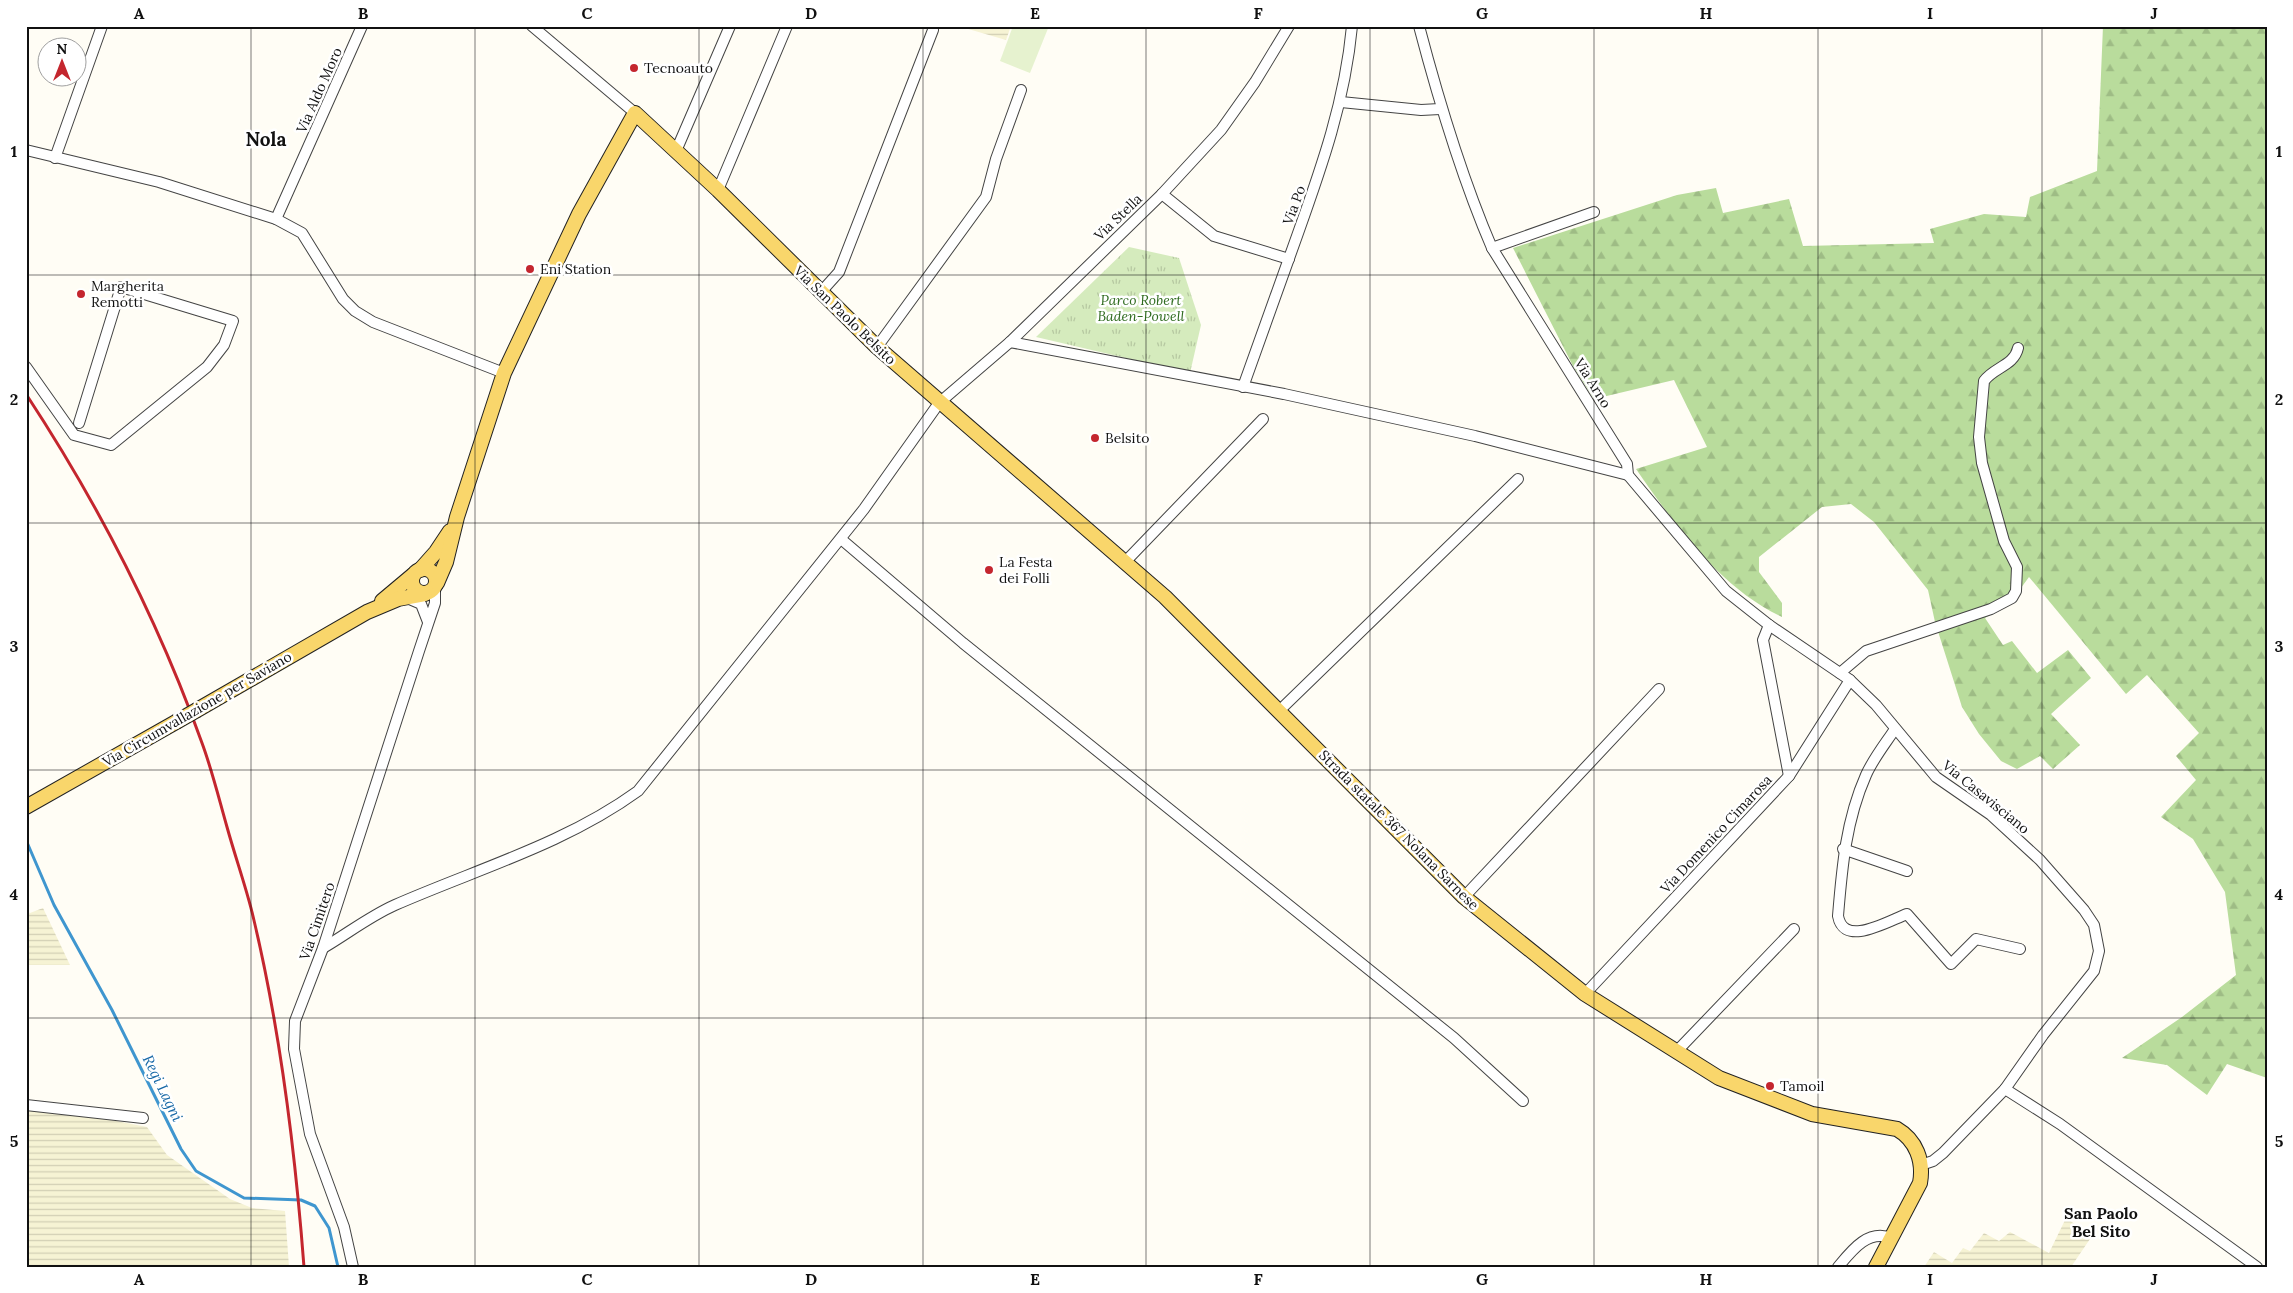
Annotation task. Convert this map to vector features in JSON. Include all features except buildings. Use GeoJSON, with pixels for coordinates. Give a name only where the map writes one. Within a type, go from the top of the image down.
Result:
{"type":"FeatureCollection","features":[{"type":"Feature","properties":{"kind":"main road","name":"Via San Paolo Belsito"},"geometry":{"type":"LineString","coordinates":[[635,113],[718,190],[876,347],[1165,597]]}},
{"type":"Feature","properties":{"kind":"main road","name":"Via Circumvallazione per Saviano"},"geometry":{"type":"LineString","coordinates":[[367,612],[432,588],[446,562],[457,517],[504,373],[579,214],[635,113]]}},
{"type":"Feature","properties":{"kind":"main road","name":"Via Circumvallazione per Saviano"},"geometry":{"type":"LineString","coordinates":[[26,806],[367,612],[416,573],[447,536],[457,517]]}},
{"type":"Feature","properties":{"kind":"main road"},"geometry":{"type":"LineString","coordinates":[[432,572],[432,588],[414,588],[416,573],[432,572]]}},
{"type":"Feature","properties":{"kind":"main road","name":"Strada statale 367 Nolana Sarnese"},"geometry":{"type":"LineString","coordinates":[[1165,597],[1464,897],[1585,994],[1719,1078],[1812,1114],[1897,1129],[1912,1142],[1921,1164]]}},
{"type":"Feature","properties":{"kind":"main road"},"geometry":{"type":"LineString","coordinates":[[1876,1267],[1920,1183],[1921,1164]]}},
{"type":"Feature","properties":{"kind":"street"},"geometry":{"type":"LineString","coordinates":[[55,158],[102,26]]}},
{"type":"Feature","properties":{"kind":"street","name":"Via Aldo Moro"},"geometry":{"type":"LineString","coordinates":[[276,219],[362,26]]}},
{"type":"Feature","properties":{"kind":"street","name":"Via San Paolo Belsito"},"geometry":{"type":"LineString","coordinates":[[532,26],[635,113]]}},
{"type":"Feature","properties":{"kind":"street"},"geometry":{"type":"LineString","coordinates":[[676,151],[730,26]]}},
{"type":"Feature","properties":{"kind":"street"},"geometry":{"type":"LineString","coordinates":[[718,190],[787,26]]}},
{"type":"Feature","properties":{"kind":"street","name":"Via Stella"},"geometry":{"type":"LineString","coordinates":[[323,948],[393,906],[557,839],[613,810],[638,792],[840,539],[939,403],[1010,342],[1162,194],[1222,130],[1255,82],[1289,26]]}},
{"type":"Feature","properties":{"kind":"street","name":"Via Po"},"geometry":{"type":"LineString","coordinates":[[1243,387],[1322,166],[1341,102],[1349,60],[1352,26]]}},
{"type":"Feature","properties":{"kind":"street","name":"Via Arno"},"geometry":{"type":"LineString","coordinates":[[1419,26],[1440,109],[1477,213],[1492,248],[1627,464],[1628,474],[1726,591],[1769,625],[1850,680]]}},
{"type":"Feature","properties":{"kind":"street"},"geometry":{"type":"LineString","coordinates":[[821,292],[840,272],[932,30]]}},
{"type":"Feature","properties":{"kind":"street"},"geometry":{"type":"LineString","coordinates":[[876,347],[986,197],[996,160],[1021,90]]}},
{"type":"Feature","properties":{"kind":"street"},"geometry":{"type":"LineString","coordinates":[[1341,102],[1421,110],[1440,109]]}},
{"type":"Feature","properties":{"kind":"street"},"geometry":{"type":"LineString","coordinates":[[26,150],[159,182],[276,219],[302,233],[343,299],[355,311],[381,326],[504,373]]}},
{"type":"Feature","properties":{"kind":"street"},"geometry":{"type":"LineString","coordinates":[[1162,194],[1214,236],[1288,259]]}},
{"type":"Feature","properties":{"kind":"street"},"geometry":{"type":"LineString","coordinates":[[1492,248],[1594,212]]}},
{"type":"Feature","properties":{"kind":"street"},"geometry":{"type":"LineString","coordinates":[[26,367],[74,435],[111,446],[207,367],[224,345],[232,321],[121,287],[79,423]]}},
{"type":"Feature","properties":{"kind":"street"},"geometry":{"type":"LineString","coordinates":[[1010,342],[1284,394],[1475,436],[1628,474]]}},
{"type":"Feature","properties":{"kind":"street"},"geometry":{"type":"LineString","coordinates":[[1840,673],[1866,651],[1992,610],[2012,598],[2016,591],[2017,567],[2004,541],[1988,488],[1982,464],[1979,437],[1984,381],[1990,373],[2012,361],[2018,348]]}},
{"type":"Feature","properties":{"kind":"street"},"geometry":{"type":"LineString","coordinates":[[1125,562],[1263,419]]}},
{"type":"Feature","properties":{"kind":"street"},"geometry":{"type":"LineString","coordinates":[[1279,711],[1518,479]]}},
{"type":"Feature","properties":{"kind":"street"},"geometry":{"type":"LineString","coordinates":[[840,539],[963,643],[1454,1038],[1523,1101]]}},
{"type":"Feature","properties":{"kind":"street","name":"Via Cimitero"},"geometry":{"type":"LineString","coordinates":[[353,1267],[344,1227],[310,1134],[294,1049],[295,1021],[323,948],[435,603],[432,588]]}},
{"type":"Feature","properties":{"kind":"street"},"geometry":{"type":"LineString","coordinates":[[404,598],[415,600],[421,604],[426,611],[428,623]]}},
{"type":"Feature","properties":{"kind":"street"},"geometry":{"type":"LineString","coordinates":[[1769,625],[1763,640],[1789,776]]}},
{"type":"Feature","properties":{"kind":"street","name":"Via Domenico Cimarosa"},"geometry":{"type":"LineString","coordinates":[[1585,994],[1789,776],[1850,680]]}},
{"type":"Feature","properties":{"kind":"street","name":"Via Casavisciano"},"geometry":{"type":"LineString","coordinates":[[1850,680],[1876,705],[1936,777],[1991,815],[2040,860],[2084,910],[2094,925],[2099,951],[2094,971],[2043,1035],[2005,1089],[1943,1154],[1933,1161],[1921,1164]]}},
{"type":"Feature","properties":{"kind":"street"},"geometry":{"type":"LineString","coordinates":[[1464,897],[1659,689]]}},
{"type":"Feature","properties":{"kind":"street"},"geometry":{"type":"LineString","coordinates":[[1895,729],[1867,773],[1854,807],[1843,849],[1838,916],[1842,929],[1852,932],[1864,931],[1907,914],[1951,964],[1976,938],[2020,948]]}},
{"type":"Feature","properties":{"kind":"street"},"geometry":{"type":"LineString","coordinates":[[1843,849],[1907,871]]}},
{"type":"Feature","properties":{"kind":"street"},"geometry":{"type":"LineString","coordinates":[[1677,1051],[1794,929]]}},
{"type":"Feature","properties":{"kind":"street"},"geometry":{"type":"LineString","coordinates":[[2005,1089],[2060,1124],[2258,1267]]}},
{"type":"Feature","properties":{"kind":"street"},"geometry":{"type":"LineString","coordinates":[[26,1105],[143,1118]]}},
{"type":"Feature","properties":{"kind":"street"},"geometry":{"type":"LineString","coordinates":[[1838,1267],[1866,1239],[1883,1235],[1891,1238]]}},
{"type":"Feature","properties":{"kind":"shaded area"},"geometry":{"type":"Polygon","coordinates":[[[958,26],[1011,26],[1006,40],[958,26]]]}},
{"type":"Feature","properties":{"kind":"shaded area"},"geometry":{"type":"Polygon","coordinates":[[[43,908],[70,965],[26,965],[26,911],[30,913],[43,908]]]}},
{"type":"Feature","properties":{"kind":"shaded area"},"geometry":{"type":"Polygon","coordinates":[[[26,1108],[86,1115],[147,1127],[167,1155],[230,1199],[252,1208],[285,1211],[289,1267],[26,1267],[26,1108]]]}},
{"type":"Feature","properties":{"kind":"shaded area"},"geometry":{"type":"Polygon","coordinates":[[[2066,1218],[2092,1236],[2071,1267],[1924,1267],[1934,1252],[1952,1263],[1963,1248],[1970,1251],[1984,1233],[1999,1241],[2010,1232],[2049,1253],[2066,1218]]]}},
{"type":"Feature","properties":{"kind":"green space"},"geometry":{"type":"Polygon","coordinates":[[[1013,26],[1049,26],[1030,73],[1000,61],[1013,26]]]}},
{"type":"Feature","properties":{"kind":"green space"},"geometry":{"type":"Polygon","coordinates":[[[2103,26],[2267,26],[2267,1078],[2227,1064],[2207,1095],[2167,1065],[2122,1058],[2182,1017],[2236,975],[2225,892],[2193,839],[2161,817],[2196,780],[2176,756],[2199,733],[2147,675],[2126,694],[2029,577],[2010,603],[1985,618],[2003,645],[2012,641],[2037,673],[2068,650],[2091,678],[2051,714],[2080,745],[2053,769],[2040,756],[2017,769],[2001,761],[1979,734],[1962,707],[1935,622],[1928,590],[1874,522],[1851,504],[1822,507],[1759,557],[1759,572],[1782,603],[1782,617],[1759,604],[1718,572],[1700,553],[1666,512],[1636,469],[1707,447],[1674,380],[1594,399],[1573,366],[1513,248],[1677,195],[1716,188],[1723,213],[1789,199],[1803,246],[1934,243],[1930,229],[1984,214],[2026,217],[2030,197],[2097,171],[2103,26]]]}},
{"type":"Feature","properties":{"kind":"green space","name":"Parco Robert Baden-Powell"},"geometry":{"type":"Polygon","coordinates":[[[1129,247],[1179,258],[1201,325],[1190,373],[1036,337],[1129,247]]]}},
{"type":"Feature","properties":{"kind":"waterway","name":"Regi Lagni"},"geometry":{"type":"LineString","coordinates":[[26,840],[54,905],[112,1010],[181,1149],[196,1171],[244,1198],[301,1200],[315,1206],[329,1228],[338,1267]]}},
{"type":"Feature","properties":{"kind":"railway"},"geometry":{"type":"LineString","coordinates":[[26,394],[101,519],[146,607],[185,697],[209,764],[252,912],[271,999],[291,1133],[304,1267]]}},
{"type":"Feature","properties":{"kind":"place","name":"Tecnoauto"},"geometry":{"type":"Point","coordinates":[634,68]}},
{"type":"Feature","properties":{"kind":"place","name":"Eni Station"},"geometry":{"type":"Point","coordinates":[530,269]}},
{"type":"Feature","properties":{"kind":"place","name":"Margherita Remotti"},"geometry":{"type":"Point","coordinates":[81,294]}},
{"type":"Feature","properties":{"kind":"place","name":"Belsito"},"geometry":{"type":"Point","coordinates":[1095,438]}},
{"type":"Feature","properties":{"kind":"place","name":"La Festa dei Folli"},"geometry":{"type":"Point","coordinates":[989,570]}},
{"type":"Feature","properties":{"kind":"place","name":"Tamoil"},"geometry":{"type":"Point","coordinates":[1770,1086]}},
{"type":"Feature","properties":{"kind":"district","name":"Nola"},"geometry":{"type":"Point","coordinates":[266,139]}},
{"type":"Feature","properties":{"kind":"district","name":"San Paolo Bel Sito"},"geometry":{"type":"Point","coordinates":[2101,1222]}}]}
